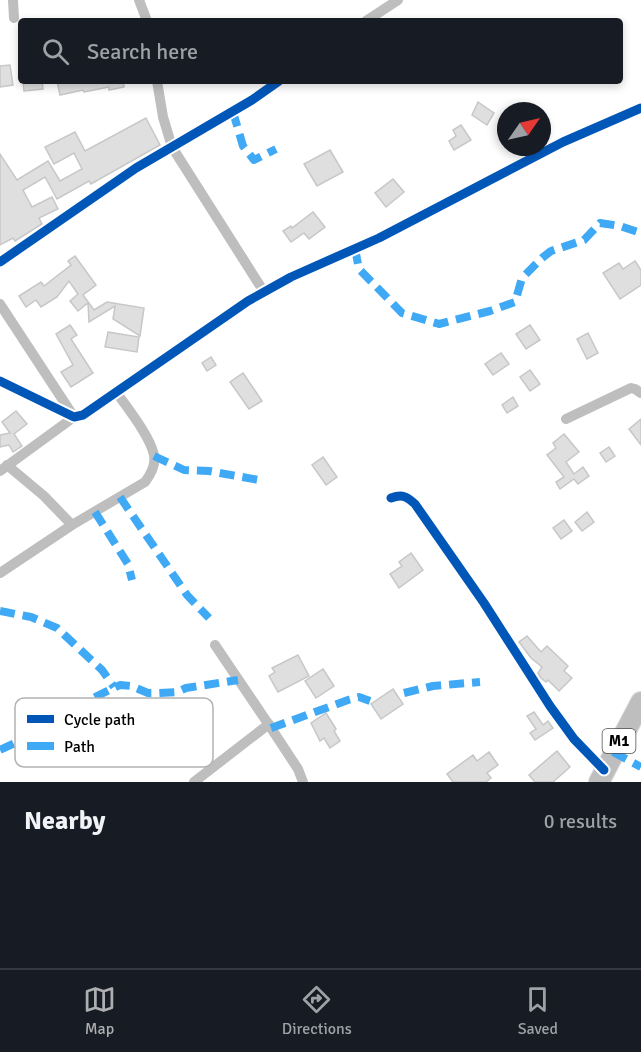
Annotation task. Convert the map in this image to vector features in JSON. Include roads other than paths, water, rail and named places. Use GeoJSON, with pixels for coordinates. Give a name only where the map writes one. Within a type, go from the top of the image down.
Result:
{"type":"FeatureCollection","features":[{"type":"Feature","properties":{"kind":"highway","name":"M1"},"geometry":{"type":"LineString","coordinates":[[601,779],[641,702]]}},
{"type":"Feature","properties":{"kind":"street"},"geometry":{"type":"LineString","coordinates":[[13,0],[14,18]]}},
{"type":"Feature","properties":{"kind":"street"},"geometry":{"type":"LineString","coordinates":[[139,0],[146,18]]}},
{"type":"Feature","properties":{"kind":"street"},"geometry":{"type":"LineString","coordinates":[[371,18],[398,0]]}},
{"type":"Feature","properties":{"kind":"street"},"geometry":{"type":"LineString","coordinates":[[158,84],[163,117],[172,147],[264,292]]}},
{"type":"Feature","properties":{"kind":"street"},"geometry":{"type":"LineString","coordinates":[[0,262],[136,168],[252,100],[275,84]]}},
{"type":"Feature","properties":{"kind":"street"},"geometry":{"type":"LineString","coordinates":[[72,525],[44,496],[4,468],[74,417],[83,415],[117,393],[248,301],[291,278],[379,238],[563,142],[641,108]]}},
{"type":"Feature","properties":{"kind":"street"},"geometry":{"type":"LineString","coordinates":[[0,304],[74,417]]}},
{"type":"Feature","properties":{"kind":"street"},"geometry":{"type":"LineString","coordinates":[[0,381],[74,417]]}},
{"type":"Feature","properties":{"kind":"street"},"geometry":{"type":"LineString","coordinates":[[566,419],[631,388],[641,393]]}},
{"type":"Feature","properties":{"kind":"street"},"geometry":{"type":"LineString","coordinates":[[0,573],[72,525],[146,482],[153,470],[154,456],[148,440],[117,393]]}},
{"type":"Feature","properties":{"kind":"street"},"geometry":{"type":"LineString","coordinates":[[391,498],[399,495],[406,496],[415,504],[601,779]]}},
{"type":"Feature","properties":{"kind":"street"},"geometry":{"type":"LineString","coordinates":[[214,645],[269,724],[298,769],[303,782]]}},
{"type":"Feature","properties":{"kind":"street"},"geometry":{"type":"LineString","coordinates":[[194,782],[269,724]]}}]}
